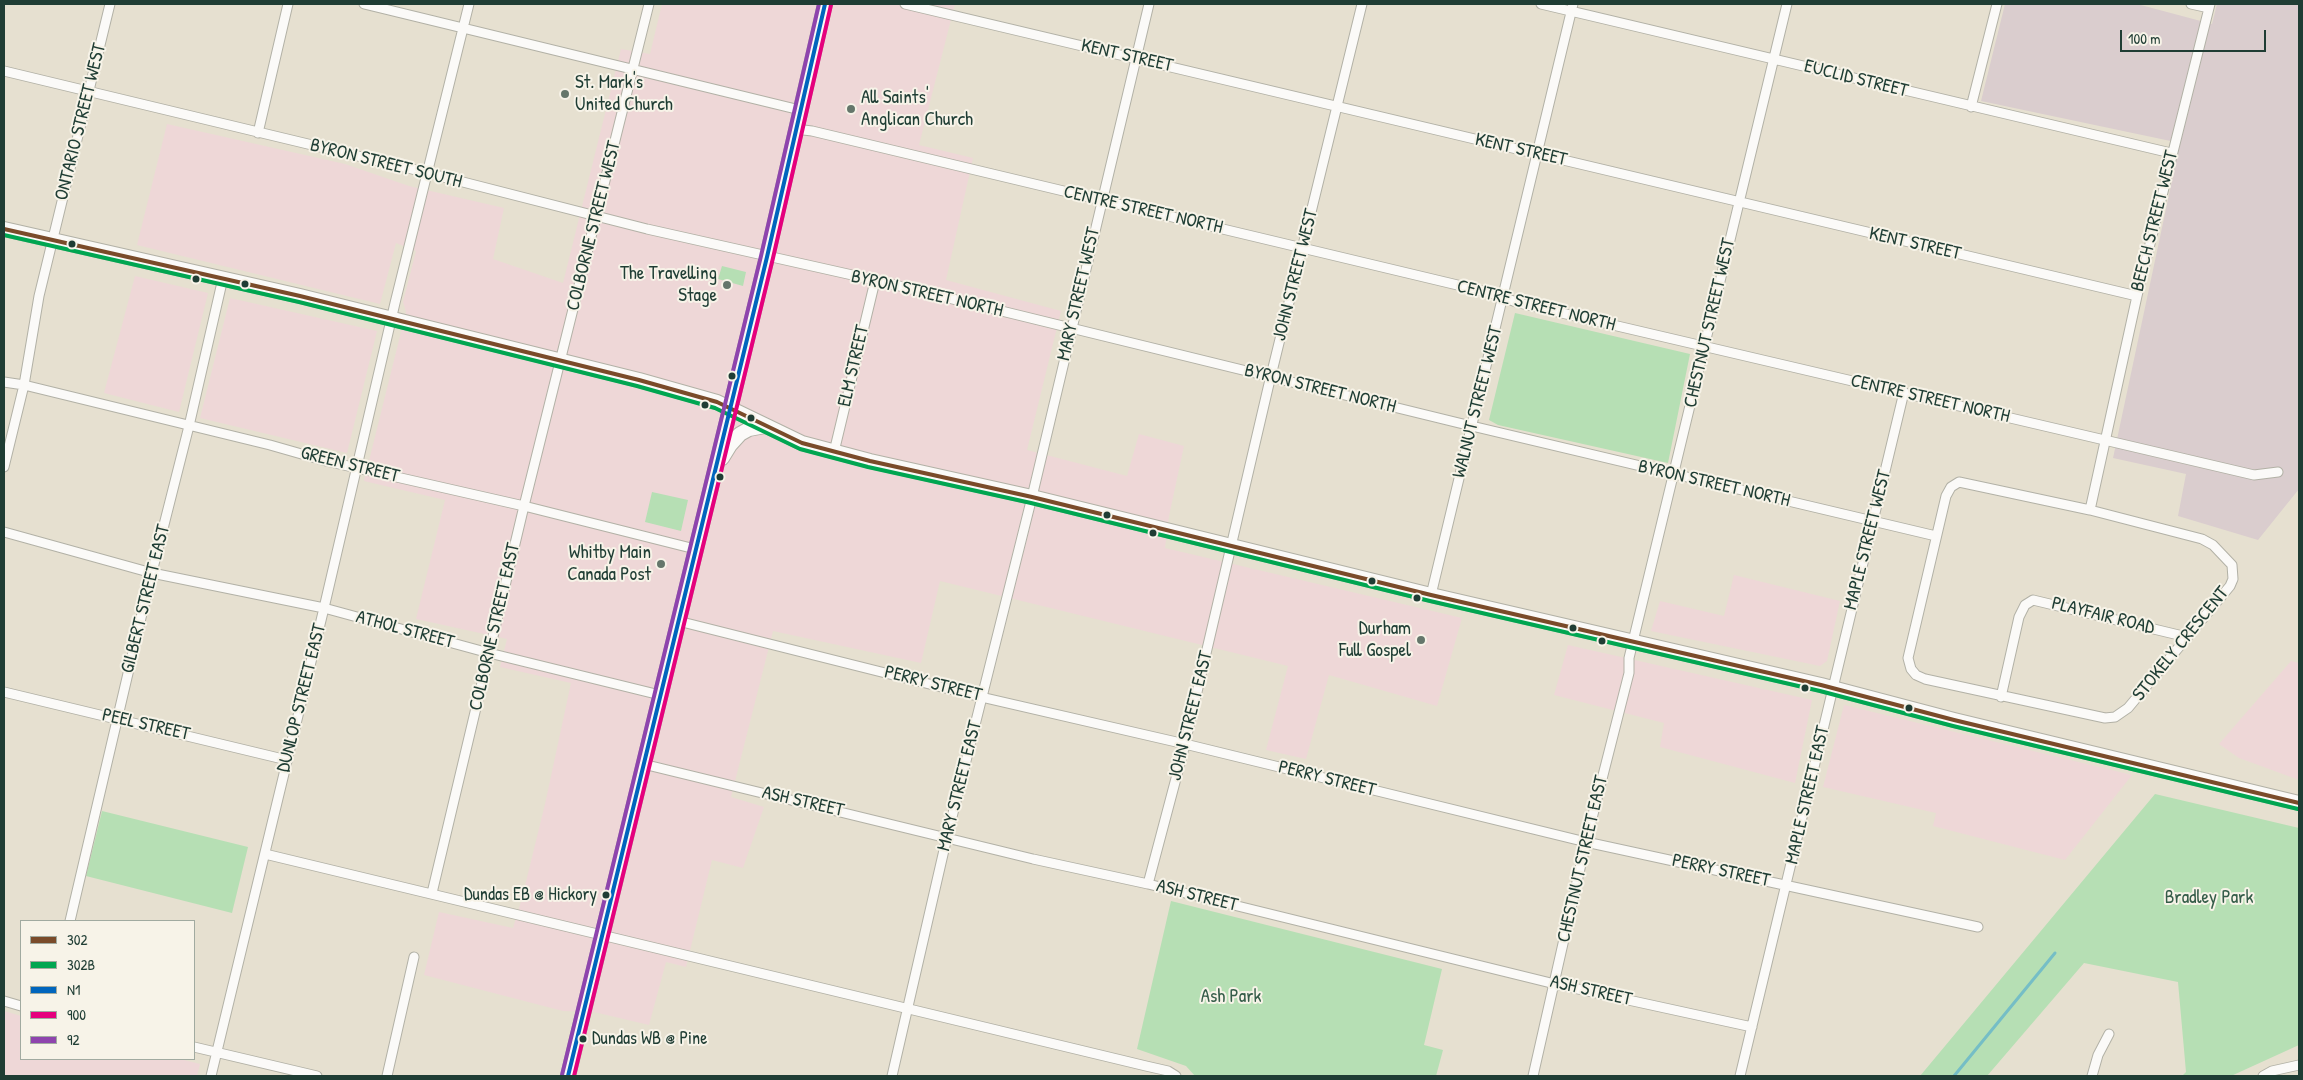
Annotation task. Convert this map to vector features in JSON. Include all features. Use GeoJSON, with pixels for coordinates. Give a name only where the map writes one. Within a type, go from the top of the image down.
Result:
{"type":"FeatureCollection","features":[{"type":"Feature","properties":{"kind":"main road"},"geometry":{"type":"LineString","coordinates":[[570,1076],[643,764],[767,257],[825,4]]}},
{"type":"Feature","properties":{"kind":"main road"},"geometry":{"type":"LineString","coordinates":[[4,229],[223,278],[639,380],[730,407],[764,426],[802,443],[892,467],[1032,498],[1431,595],[1833,689],[2299,804]]}},
{"type":"Feature","properties":{"kind":"main road"},"geometry":{"type":"LineString","coordinates":[[716,468],[730,445],[740,434],[749,429],[764,426]]}},
{"type":"Feature","properties":{"kind":"street","name":"ONTARIO STREET WEST"},"geometry":{"type":"LineString","coordinates":[[4,467],[24,385],[39,296],[110,4]]}},
{"type":"Feature","properties":{"kind":"street"},"geometry":{"type":"LineString","coordinates":[[258,132],[288,4]]}},
{"type":"Feature","properties":{"kind":"street"},"geometry":{"type":"LineString","coordinates":[[364,4],[800,110]]}},
{"type":"Feature","properties":{"kind":"street","name":"DUNLOP STREET EAST"},"geometry":{"type":"LineString","coordinates":[[210,1076],[265,854],[358,467],[391,319],[468,4]]}},
{"type":"Feature","properties":{"kind":"street","name":"COLBORNE STREET WEST"},"geometry":{"type":"LineString","coordinates":[[561,362],[632,68],[650,4]]}},
{"type":"Feature","properties":{"kind":"street","name":"KENT STREET"},"geometry":{"type":"LineString","coordinates":[[905,4],[2137,296]]}},
{"type":"Feature","properties":{"kind":"street","name":"MARY STREET WEST"},"geometry":{"type":"LineString","coordinates":[[1032,498],[1150,4]]}},
{"type":"Feature","properties":{"kind":"street","name":"JOHN STREET WEST"},"geometry":{"type":"LineString","coordinates":[[1230,546],[1362,4]]}},
{"type":"Feature","properties":{"kind":"street","name":"EUCLID STREET"},"geometry":{"type":"LineString","coordinates":[[1541,4],[1572,7],[1774,59],[2171,154]]}},
{"type":"Feature","properties":{"kind":"street","name":"CHESTNUT STREET WEST"},"geometry":{"type":"LineString","coordinates":[[1633,642],[1787,4]]}},
{"type":"Feature","properties":{"kind":"street"},"geometry":{"type":"LineString","coordinates":[[1972,107],[1997,4]]}},
{"type":"Feature","properties":{"kind":"street"},"geometry":{"type":"LineString","coordinates":[[2191,4],[2210,6]]}},
{"type":"Feature","properties":{"kind":"street","name":"BEECH STREET WEST"},"geometry":{"type":"LineString","coordinates":[[2090,510],[2137,296],[2171,154],[2210,6]]}},
{"type":"Feature","properties":{"kind":"street","name":"WALNUT STREET WEST"},"geometry":{"type":"LineString","coordinates":[[1431,595],[1572,7]]}},
{"type":"Feature","properties":{"kind":"street","name":"BYRON STREET SOUTH"},"geometry":{"type":"LineString","coordinates":[[4,71],[767,257]]}},
{"type":"Feature","properties":{"kind":"street","name":"CENTRE STREET NORTH"},"geometry":{"type":"LineString","coordinates":[[796,129],[812,131],[1503,298],[2254,475],[2278,472]]}},
{"type":"Feature","properties":{"kind":"street","name":"BYRON STREET NORTH"},"geometry":{"type":"LineString","coordinates":[[767,257],[875,281],[1674,475],[1936,536]]}},
{"type":"Feature","properties":{"kind":"street","name":"GILBERT STREET EAST"},"geometry":{"type":"LineString","coordinates":[[70,920],[223,278]]}},
{"type":"Feature","properties":{"kind":"street","name":"ELM STREET"},"geometry":{"type":"LineString","coordinates":[[834,452],[875,281]]}},
{"type":"Feature","properties":{"kind":"street","name":"COLBORNE STREET EAST"},"geometry":{"type":"LineString","coordinates":[[432,892],[524,506],[561,362]]}},
{"type":"Feature","properties":{"kind":"street","name":"GREEN STREET"},"geometry":{"type":"LineString","coordinates":[[4,382],[24,385],[524,506],[695,550]]}},
{"type":"Feature","properties":{"kind":"street","name":"MAPLE STREET WEST"},"geometry":{"type":"LineString","coordinates":[[1833,689],[1904,392]]}},
{"type":"Feature","properties":{"kind":"street","name":"STOKELY CRESCENT"},"geometry":{"type":"LineString","coordinates":[[1959,482],[2090,510],[2202,539],[2213,545],[2232,565],[2234,572],[2230,586],[2128,708],[2115,717],[2105,718],[2001,697],[1924,679],[1916,675],[1911,669],[1908,658],[1936,536],[1946,496],[1952,487],[1959,482]]}},
{"type":"Feature","properties":{"kind":"street","name":"MARY STREET EAST"},"geometry":{"type":"LineString","coordinates":[[892,1076],[947,837],[1032,498]]}},
{"type":"Feature","properties":{"kind":"street","name":"ATHOL STREET"},"geometry":{"type":"LineString","coordinates":[[4,532],[152,573],[324,608],[489,653],[660,695]]}},
{"type":"Feature","properties":{"kind":"street","name":"JOHN STREET EAST"},"geometry":{"type":"LineString","coordinates":[[1148,884],[1185,744],[1230,546]]}},
{"type":"Feature","properties":{"kind":"street","name":"PLAYFAIR ROAD"},"geometry":{"type":"LineString","coordinates":[[2001,697],[2019,617],[2025,605],[2033,600],[2187,637]]}},
{"type":"Feature","properties":{"kind":"street","name":"PERRY STREET"},"geometry":{"type":"LineString","coordinates":[[678,621],[982,697],[1185,744],[1586,842],[1978,927]]}},
{"type":"Feature","properties":{"kind":"street","name":"CHESTNUT STREET EAST"},"geometry":{"type":"LineString","coordinates":[[1533,1076],[1586,842],[1629,673],[1629,658],[1633,642]]}},
{"type":"Feature","properties":{"kind":"street","name":"MAPLE STREET EAST"},"geometry":{"type":"LineString","coordinates":[[1740,1076],[1833,689]]}},
{"type":"Feature","properties":{"kind":"street","name":"PEEL STREET"},"geometry":{"type":"LineString","coordinates":[[4,692],[287,760]]}},
{"type":"Feature","properties":{"kind":"street","name":"ASH STREET"},"geometry":{"type":"LineString","coordinates":[[643,764],[947,837],[1034,860],[1148,884],[1555,984],[1752,1027]]}},
{"type":"Feature","properties":{"kind":"street"},"geometry":{"type":"LineString","coordinates":[[265,854],[432,892],[602,935],[1168,1071],[1176,1076]]}},
{"type":"Feature","properties":{"kind":"street"},"geometry":{"type":"LineString","coordinates":[[387,1076],[414,957]]}},
{"type":"Feature","properties":{"kind":"street"},"geometry":{"type":"LineString","coordinates":[[4,1001],[20,1006]]}},
{"type":"Feature","properties":{"kind":"street"},"geometry":{"type":"LineString","coordinates":[[2092,1076],[2098,1055],[2110,1034]]}},
{"type":"Feature","properties":{"kind":"street"},"geometry":{"type":"LineString","coordinates":[[195,1048],[317,1076]]}},
{"type":"Feature","properties":{"kind":"street"},"geometry":{"type":"LineString","coordinates":[[2263,1076],[2272,1071],[2299,1065]]}},
{"type":"Feature","properties":{"kind":"shaded area"},"geometry":{"type":"Polygon","coordinates":[[[662,4],[955,4],[919,145],[973,158],[946,280],[1061,311],[1027,450],[1127,476],[1139,434],[1184,446],[1169,516],[1165,548],[1462,618],[1437,706],[1329,675],[1306,759],[1266,750],[1288,666],[940,581],[921,663],[773,631],[731,797],[764,807],[743,868],[712,860],[686,967],[666,962],[649,1025],[594,1012],[563,1011],[424,975],[439,912],[513,928],[545,804],[571,683],[500,667],[507,639],[416,619],[445,500],[364,481],[406,312],[403,302],[416,251],[396,243],[380,304],[137,245],[167,124],[345,164],[409,186],[504,208],[493,259],[563,283],[621,49],[650,54],[662,4]]]}},
{"type":"Feature","properties":{"kind":"shaded area"},"geometry":{"type":"Polygon","coordinates":[[[2005,4],[2137,4],[2212,24],[2217,4],[2299,4],[2299,489],[2258,540],[2178,516],[2186,474],[2113,458],[2180,143],[1981,101],[2005,4]]]}},
{"type":"Feature","properties":{"kind":"shaded area"},"geometry":{"type":"Polygon","coordinates":[[[135,276],[208,293],[179,412],[104,393],[135,276]]]}},
{"type":"Feature","properties":{"kind":"shaded area"},"geometry":{"type":"Polygon","coordinates":[[[230,298],[377,331],[347,453],[200,418],[230,298]]]}},
{"type":"Feature","properties":{"kind":"shaded area"},"geometry":{"type":"Polygon","coordinates":[[[1734,575],[1840,601],[1827,661],[1820,666],[1651,631],[1660,601],[1724,616],[1734,575]]]}},
{"type":"Feature","properties":{"kind":"shaded area"},"geometry":{"type":"Polygon","coordinates":[[[1568,645],[1812,700],[1795,783],[1660,747],[1664,723],[1554,695],[1568,645]]]}},
{"type":"Feature","properties":{"kind":"shaded area"},"geometry":{"type":"Polygon","coordinates":[[[2291,661],[2299,663],[2299,780],[2239,758],[2219,744],[2291,661]]]}},
{"type":"Feature","properties":{"kind":"shaded area"},"geometry":{"type":"Polygon","coordinates":[[[1844,705],[2132,775],[2065,860],[1933,826],[1936,813],[1823,787],[1844,705]]]}},
{"type":"Feature","properties":{"kind":"shaded area"},"geometry":{"type":"Polygon","coordinates":[[[4,1011],[20,1016],[20,1060],[184,1060],[200,1064],[197,1076],[4,1076],[4,1011]]]}},
{"type":"Feature","properties":{"kind":"green space"},"geometry":{"type":"Polygon","coordinates":[[[722,266],[746,272],[743,286],[718,279],[722,266]]]}},
{"type":"Feature","properties":{"kind":"green space"},"geometry":{"type":"Polygon","coordinates":[[[1515,313],[1690,354],[1668,463],[1498,425],[1489,420],[1515,313]]]}},
{"type":"Feature","properties":{"kind":"green space"},"geometry":{"type":"Polygon","coordinates":[[[652,492],[688,500],[681,531],[645,522],[652,492]]]}},
{"type":"Feature","properties":{"kind":"green space","name":"Bradley Park"},"geometry":{"type":"Polygon","coordinates":[[[2155,794],[2299,828],[2299,1045],[2231,1076],[2182,1076],[2186,1072],[2178,982],[2084,963],[1987,1076],[1920,1076],[2155,794]]]}},
{"type":"Feature","properties":{"kind":"green space"},"geometry":{"type":"Polygon","coordinates":[[[102,811],[248,847],[232,913],[86,876],[102,811]]]}},
{"type":"Feature","properties":{"kind":"green space","name":"Ash Park"},"geometry":{"type":"Polygon","coordinates":[[[1171,901],[1442,969],[1424,1045],[1443,1050],[1436,1076],[1195,1076],[1186,1066],[1137,1049],[1171,901]]]}},
{"type":"Feature","properties":{"kind":"waterway"},"geometry":{"type":"LineString","coordinates":[[1954,1076],[2055,953]]}},
{"type":"Feature","properties":{"kind":"transit line","name":"92"},"geometry":{"type":"LineString","coordinates":[[562,1075],[761,256],[819,4]]}},
{"type":"Feature","properties":{"kind":"transit line","name":"N1"},"geometry":{"type":"LineString","coordinates":[[568,1076],[767,257],[825,4]]}},
{"type":"Feature","properties":{"kind":"transit line","name":"900"},"geometry":{"type":"LineString","coordinates":[[574,1076],[773,258],[831,5]]}},
{"type":"Feature","properties":{"kind":"transit line","name":"302"},"geometry":{"type":"LineString","coordinates":[[4,229],[300,296],[639,380],[717,402],[802,443],[870,461],[1032,497],[1431,595],[1821,685],[1954,720],[2299,803]]}},
{"type":"Feature","properties":{"kind":"transit line","name":"302B"},"geometry":{"type":"LineString","coordinates":[[4,235],[299,302],[637,386],[715,408],[800,449],[868,467],[1031,503],[1430,601],[1820,691],[1953,726],[2298,809]]}},
{"type":"Feature","properties":{"kind":"place","name":"St. Mark's United Church"},"geometry":{"type":"Point","coordinates":[565,94]}},
{"type":"Feature","properties":{"kind":"place","name":"All Saints' Anglican Church"},"geometry":{"type":"Point","coordinates":[851,109]}},
{"type":"Feature","properties":{"kind":"place","name":"The Travelling Stage"},"geometry":{"type":"Point","coordinates":[727,285]}},
{"type":"Feature","properties":{"kind":"place","name":"Whitby Main Canada Post"},"geometry":{"type":"Point","coordinates":[661,564]}},
{"type":"Feature","properties":{"kind":"place","name":"Durham Full Gospel"},"geometry":{"type":"Point","coordinates":[1421,640]}},
{"type":"Feature","properties":{"kind":"place","name":"Dundas EB @ Hickory"},"geometry":{"type":"Point","coordinates":[606,895]}},
{"type":"Feature","properties":{"kind":"place","name":"Dundas WB @ Pine"},"geometry":{"type":"Point","coordinates":[583,1039]}}]}
